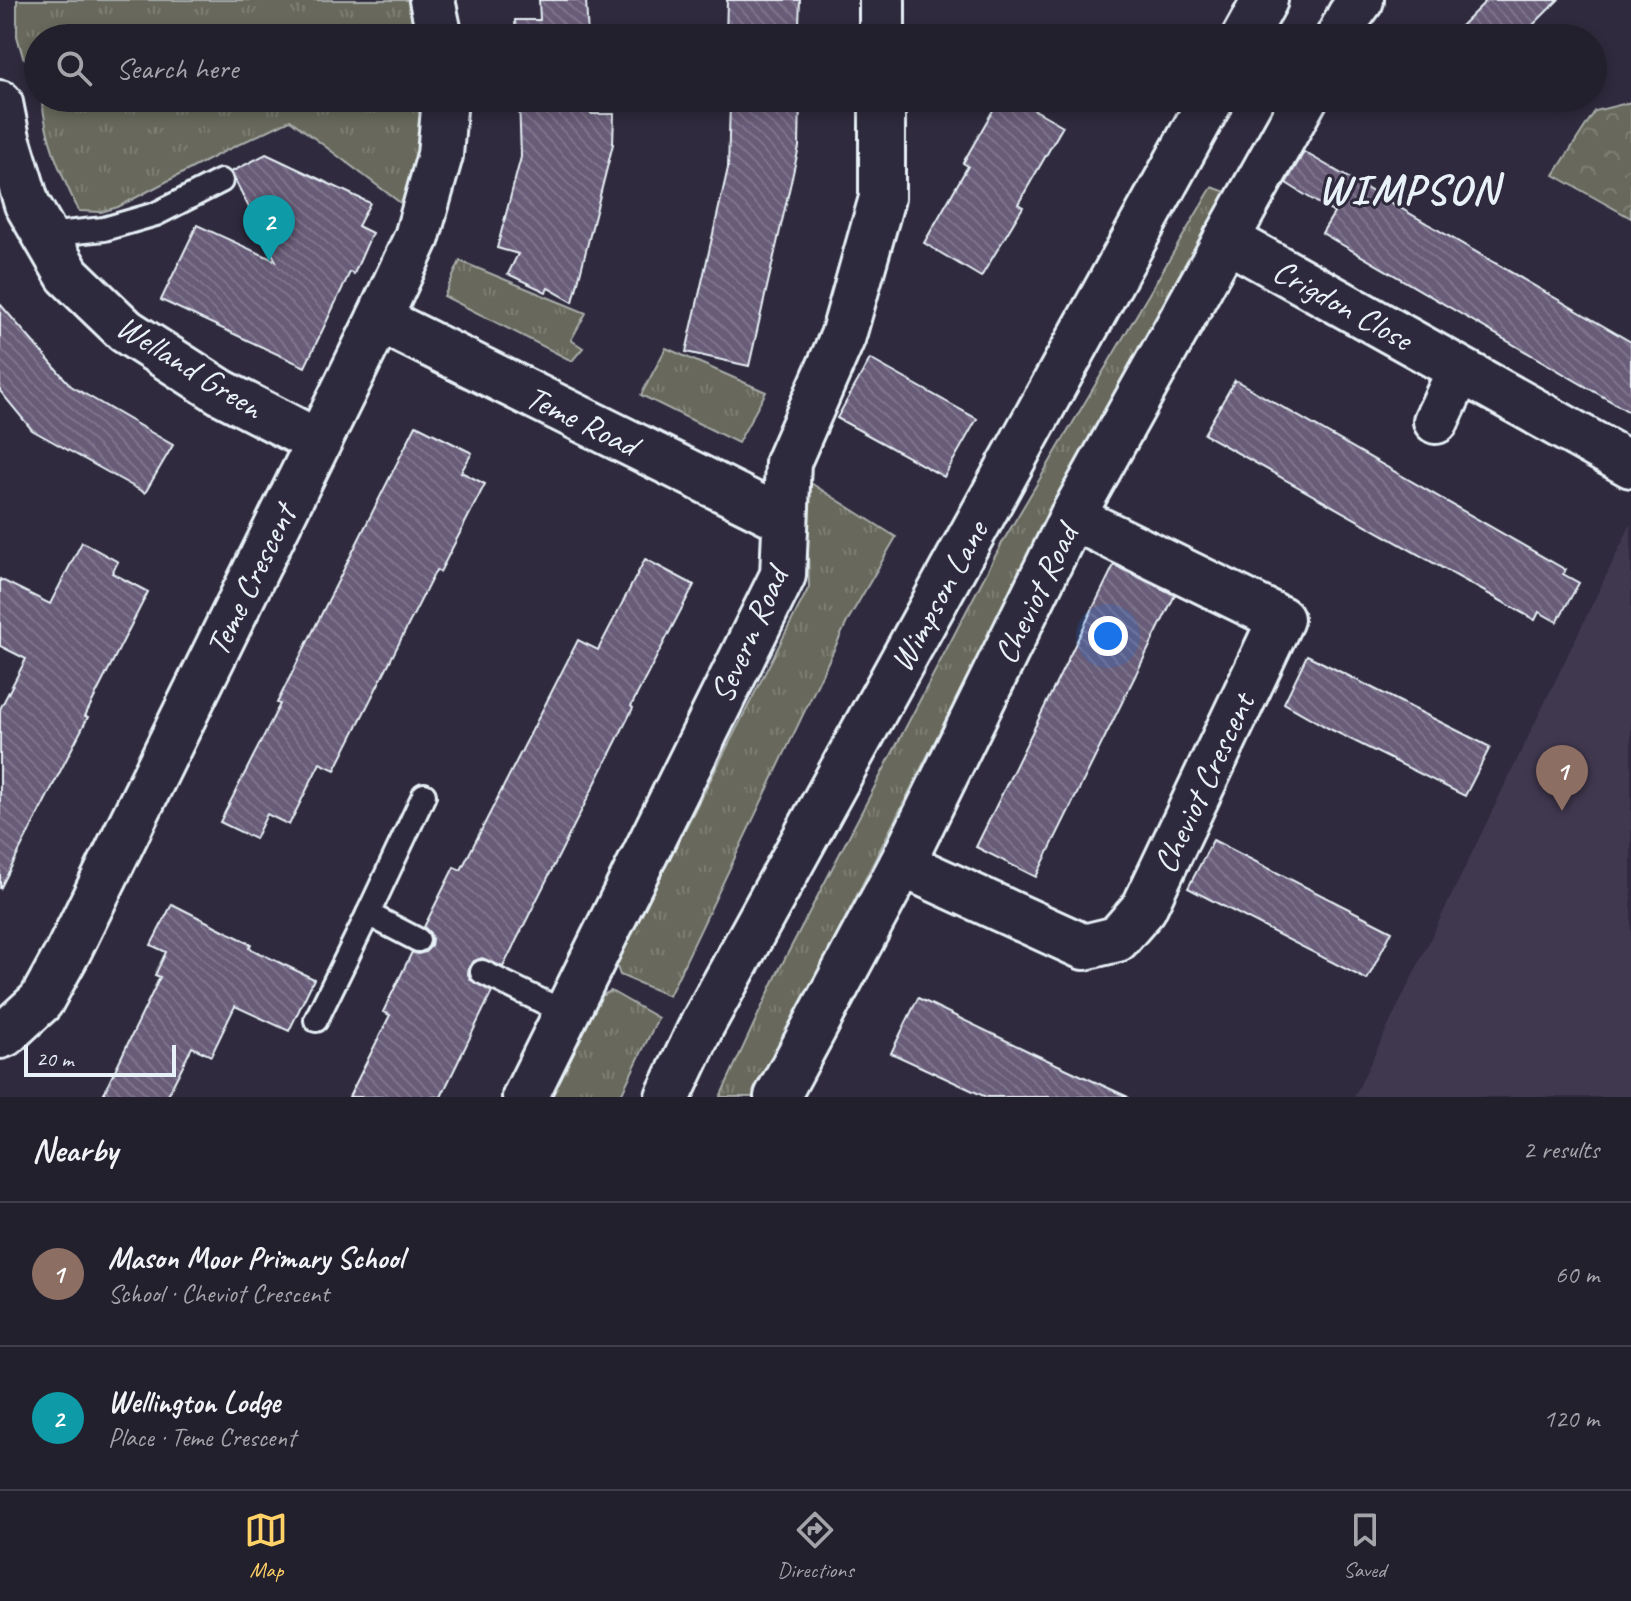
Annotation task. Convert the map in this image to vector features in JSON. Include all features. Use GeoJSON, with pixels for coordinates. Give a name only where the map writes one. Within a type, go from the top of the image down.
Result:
{"type":"FeatureCollection","features":[{"type":"Feature","properties":{"kind":"street"},"geometry":{"type":"LineString","coordinates":[[432,0],[437,24]]}},
{"type":"Feature","properties":{"kind":"street"},"geometry":{"type":"LineString","coordinates":[[882,0],[882,24]]}},
{"type":"Feature","properties":{"kind":"street"},"geometry":{"type":"LineString","coordinates":[[1252,24],[1265,0]]}},
{"type":"Feature","properties":{"kind":"street"},"geometry":{"type":"LineString","coordinates":[[1345,24],[1361,0]]}},
{"type":"Feature","properties":{"kind":"street","name":"Welland Green"},"geometry":{"type":"LineString","coordinates":[[0,103],[27,204],[68,275],[126,331],[221,392],[318,442]]}},
{"type":"Feature","properties":{"kind":"street","name":"Teme Crescent"},"geometry":{"type":"LineString","coordinates":[[0,1036],[41,1001],[68,952],[379,319],[417,237],[440,155],[444,112]]}},
{"type":"Feature","properties":{"kind":"street","name":"Severn Road"},"geometry":{"type":"LineString","coordinates":[[525,1097],[783,575],[788,462],[843,336],[882,198],[882,112]]}},
{"type":"Feature","properties":{"kind":"street","name":"Wimpson Lane"},"geometry":{"type":"LineString","coordinates":[[668,1097],[702,1025],[1204,112]]}},
{"type":"Feature","properties":{"kind":"street","name":"Cheviot Road"},"geometry":{"type":"LineString","coordinates":[[777,1097],[902,864],[1072,517],[1297,112]]}},
{"type":"Feature","properties":{"kind":"street","name":"Crigdon Close"},"geometry":{"type":"LineString","coordinates":[[1226,239],[1631,465]]}},
{"type":"Feature","properties":{"kind":"street","name":"Teme Road"},"geometry":{"type":"LineString","coordinates":[[379,319],[785,520]]}},
{"type":"Feature","properties":{"kind":"street"},"geometry":{"type":"LineString","coordinates":[[1436,421],[1460,370]]}},
{"type":"Feature","properties":{"kind":"street","name":"Cheviot Crescent"},"geometry":{"type":"LineString","coordinates":[[902,864],[1084,947],[1117,939],[1144,908],[1281,619],[1072,517]]}},
{"type":"Feature","properties":{"kind":"lane"},"geometry":{"type":"LineString","coordinates":[[45,235],[104,229],[156,214],[221,181]]}},
{"type":"Feature","properties":{"kind":"lane"},"geometry":{"type":"LineString","coordinates":[[316,1020],[424,795]]}},
{"type":"Feature","properties":{"kind":"lane"},"geometry":{"type":"LineString","coordinates":[[368,914],[418,940]]}},
{"type":"Feature","properties":{"kind":"lane"},"geometry":{"type":"LineString","coordinates":[[482,972],[566,1013]]}},
{"type":"Feature","properties":{"kind":"shaded area"},"geometry":{"type":"Polygon","coordinates":[[[1631,524],[1631,1097],[1354,1097],[1631,524]]]}},
{"type":"Feature","properties":{"kind":"green space"},"geometry":{"type":"Polygon","coordinates":[[[17,0],[414,0],[421,24],[24,24],[24,58],[17,36],[17,0]]]}},
{"type":"Feature","properties":{"kind":"green space"},"geometry":{"type":"Polygon","coordinates":[[[1631,102],[1631,218],[1554,175],[1594,112],[1607,112],[1607,108],[1631,102]]]}},
{"type":"Feature","properties":{"kind":"green space"},"geometry":{"type":"Polygon","coordinates":[[[44,112],[428,112],[427,127],[406,207],[290,120],[118,207],[101,212],[79,211],[55,156],[44,112]]]}},
{"type":"Feature","properties":{"kind":"green space"},"geometry":{"type":"Polygon","coordinates":[[[1212,187],[1226,192],[1031,551],[755,1097],[720,1097],[779,970],[1002,543],[1212,187]]]}},
{"type":"Feature","properties":{"kind":"green space"},"geometry":{"type":"Polygon","coordinates":[[[460,261],[586,313],[571,340],[583,348],[572,361],[444,296],[460,261]]]}},
{"type":"Feature","properties":{"kind":"green space"},"geometry":{"type":"Polygon","coordinates":[[[666,348],[766,392],[738,443],[641,395],[666,348]]]}},
{"type":"Feature","properties":{"kind":"green space"},"geometry":{"type":"Polygon","coordinates":[[[806,480],[896,537],[848,620],[669,996],[620,975],[616,964],[809,587],[806,480]]]}},
{"type":"Feature","properties":{"kind":"green space"},"geometry":{"type":"Polygon","coordinates":[[[611,991],[658,1018],[620,1097],[549,1097],[599,997],[611,991]]]}},
{"type":"Feature","properties":{"kind":"building"},"geometry":{"type":"Polygon","coordinates":[[[539,0],[586,0],[587,24],[515,24],[515,20],[540,20],[539,0]]]}},
{"type":"Feature","properties":{"kind":"building"},"geometry":{"type":"Polygon","coordinates":[[[727,0],[800,0],[799,24],[726,24],[727,0]]]}},
{"type":"Feature","properties":{"kind":"building"},"geometry":{"type":"Polygon","coordinates":[[[1487,0],[1558,0],[1534,24],[1463,24],[1487,0]]]}},
{"type":"Feature","properties":{"kind":"building"},"geometry":{"type":"Polygon","coordinates":[[[519,112],[614,114],[613,144],[573,302],[548,288],[546,292],[508,274],[518,254],[497,248],[521,157],[519,112]]]}},
{"type":"Feature","properties":{"kind":"building"},"geometry":{"type":"Polygon","coordinates":[[[730,112],[800,112],[799,147],[749,366],[686,352],[728,168],[730,112]]]}},
{"type":"Feature","properties":{"kind":"building"},"geometry":{"type":"Polygon","coordinates":[[[992,112],[1038,112],[1063,126],[1018,204],[1023,207],[981,277],[924,243],[968,166],[963,163],[992,112]]]}},
{"type":"Feature","properties":{"kind":"building"},"geometry":{"type":"Polygon","coordinates":[[[1304,152],[1631,342],[1631,413],[1322,233],[1334,213],[1286,183],[1304,152]]]}},
{"type":"Feature","properties":{"kind":"building"},"geometry":{"type":"Polygon","coordinates":[[[266,154],[370,203],[358,226],[372,233],[305,367],[161,300],[197,225],[276,261],[231,172],[266,154]]]}},
{"type":"Feature","properties":{"kind":"building"},"geometry":{"type":"Polygon","coordinates":[[[0,304],[71,386],[173,445],[145,493],[32,430],[0,391],[0,304]]]}},
{"type":"Feature","properties":{"kind":"building"},"geometry":{"type":"Polygon","coordinates":[[[870,359],[977,419],[944,477],[837,418],[870,359]]]}},
{"type":"Feature","properties":{"kind":"building"},"geometry":{"type":"Polygon","coordinates":[[[1235,380],[1566,570],[1563,574],[1579,583],[1557,622],[1539,612],[1535,620],[1204,434],[1235,380]]]}},
{"type":"Feature","properties":{"kind":"building"},"geometry":{"type":"Polygon","coordinates":[[[416,425],[472,453],[461,472],[485,484],[440,572],[436,570],[335,770],[320,763],[289,825],[267,814],[255,839],[220,822],[416,425]]]}},
{"type":"Feature","properties":{"kind":"building"},"geometry":{"type":"Polygon","coordinates":[[[82,542],[118,562],[112,573],[148,592],[0,889],[0,709],[26,659],[0,646],[0,579],[50,604],[82,542]]]}},
{"type":"Feature","properties":{"kind":"building"},"geometry":{"type":"Polygon","coordinates":[[[645,559],[694,585],[503,967],[482,958],[469,967],[471,980],[492,992],[441,1097],[349,1097],[390,1015],[383,1012],[412,952],[425,952],[431,946],[430,933],[424,927],[454,867],[461,870],[578,640],[598,650],[645,559]]]}},
{"type":"Feature","properties":{"kind":"building"},"geometry":{"type":"Polygon","coordinates":[[[1114,565],[1175,595],[1036,877],[976,847],[1114,565]]]}},
{"type":"Feature","properties":{"kind":"building"},"geometry":{"type":"Polygon","coordinates":[[[1307,655],[1490,747],[1465,796],[1284,703],[1307,655]]]}},
{"type":"Feature","properties":{"kind":"building"},"geometry":{"type":"Polygon","coordinates":[[[1213,840],[1392,931],[1367,980],[1188,888],[1213,840]]]}},
{"type":"Feature","properties":{"kind":"building"},"geometry":{"type":"Polygon","coordinates":[[[172,904],[251,944],[249,948],[314,979],[289,1031],[235,1006],[211,1056],[192,1047],[167,1097],[102,1097],[160,977],[155,975],[166,952],[151,945],[172,904]]]}},
{"type":"Feature","properties":{"kind":"building"},"geometry":{"type":"Polygon","coordinates":[[[918,998],[1128,1097],[986,1097],[891,1053],[918,998]]]}},
{"type":"Feature","properties":{"kind":"place","name":"Wellington Lodge"},"geometry":{"type":"Point","coordinates":[269,261]}},
{"type":"Feature","properties":{"kind":"place","name":"Mason Moor Primary School"},"geometry":{"type":"Point","coordinates":[1562,811]}},
{"type":"Feature","properties":{"kind":"district","name":"WIMPSON"},"geometry":{"type":"Point","coordinates":[1409,188]}}]}
